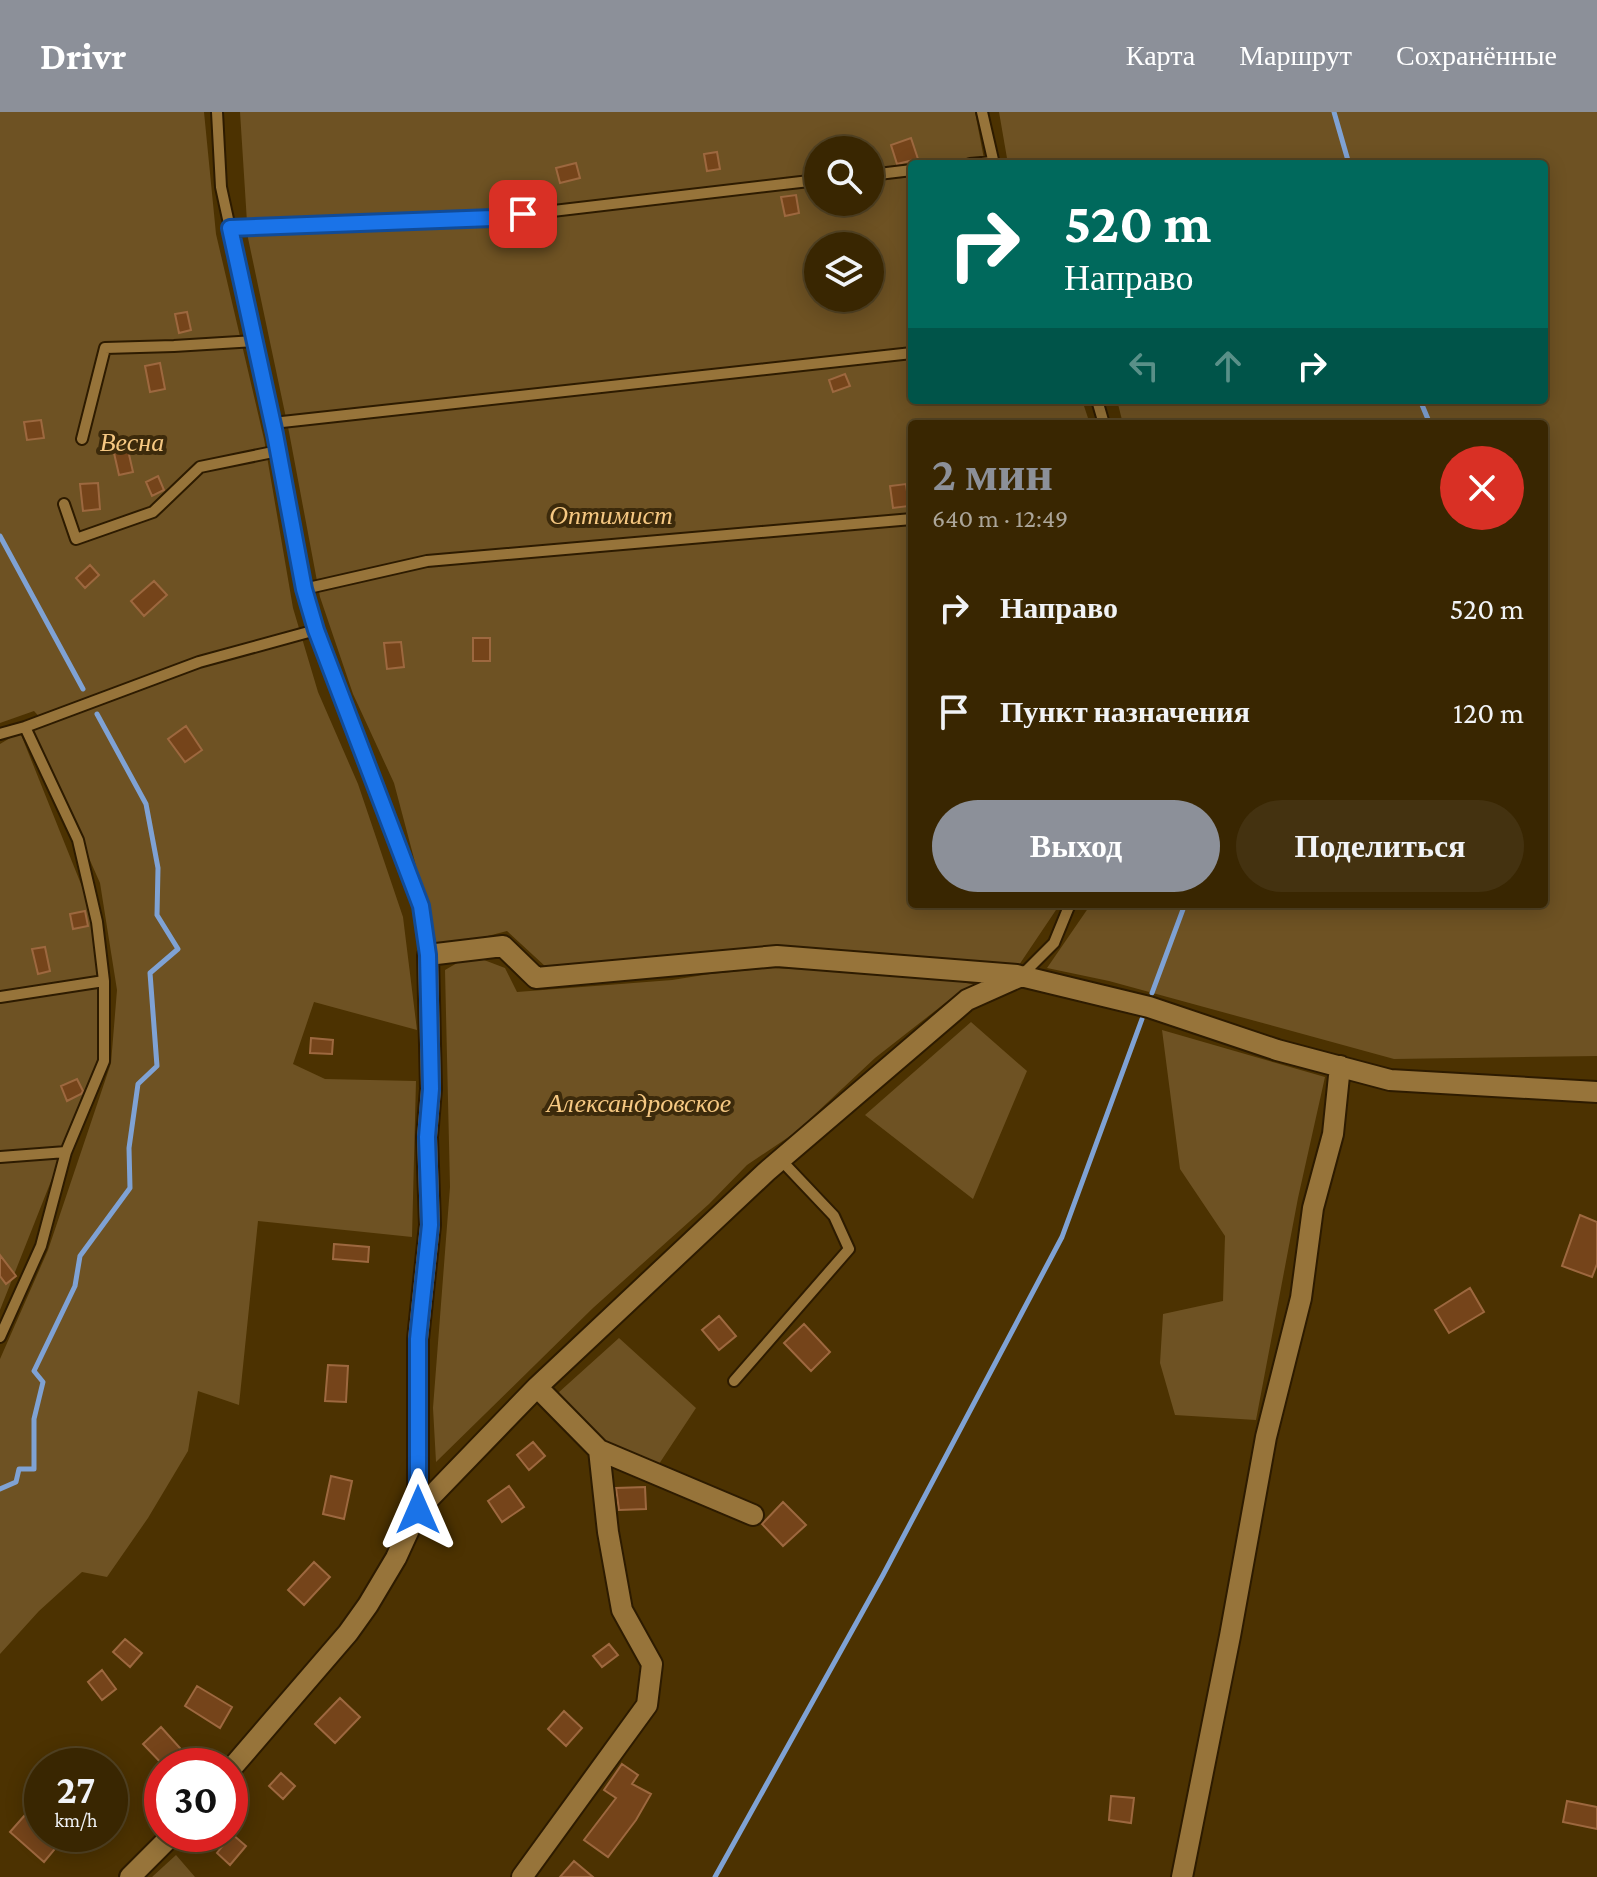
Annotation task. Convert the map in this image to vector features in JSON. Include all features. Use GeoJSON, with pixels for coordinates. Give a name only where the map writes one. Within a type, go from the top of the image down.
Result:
{"type":"FeatureCollection","features":[{"type":"Feature","properties":{"kind":"street"},"geometry":{"type":"LineString","coordinates":[[418,1510],[418,1339],[430,1225],[428,955],[503,946],[536,978],[777,956],[1021,976],[1149,1007],[1277,1050],[1390,1080],[1597,1092]]}},
{"type":"Feature","properties":{"kind":"street"},"geometry":{"type":"LineString","coordinates":[[248,1749],[355,1623],[396,1558],[418,1510],[537,1387],[780,1159],[967,1000],[1021,976]]}},
{"type":"Feature","properties":{"kind":"street"},"geometry":{"type":"LineString","coordinates":[[1182,1877],[1266,1437],[1301,1298],[1313,1208],[1333,1134],[1340,1066]]}},
{"type":"Feature","properties":{"kind":"street"},"geometry":{"type":"LineString","coordinates":[[537,1387],[599,1450],[753,1515]]}},
{"type":"Feature","properties":{"kind":"street"},"geometry":{"type":"LineString","coordinates":[[522,1877],[647,1705],[652,1664],[622,1610],[608,1532],[599,1450]]}},
{"type":"Feature","properties":{"kind":"street"},"geometry":{"type":"LineString","coordinates":[[130,1877],[155,1852]]}},
{"type":"Feature","properties":{"kind":"lane"},"geometry":{"type":"LineString","coordinates":[[217,112],[221,187],[273,423],[304,589],[316,630],[421,906],[428,955]]}},
{"type":"Feature","properties":{"kind":"lane"},"geometry":{"type":"LineString","coordinates":[[982,112],[993,160]]}},
{"type":"Feature","properties":{"kind":"lane"},"geometry":{"type":"LineString","coordinates":[[884,173],[908,170]]}},
{"type":"Feature","properties":{"kind":"lane"},"geometry":{"type":"LineString","coordinates":[[230,228],[493,218],[804,182]]}},
{"type":"Feature","properties":{"kind":"lane"},"geometry":{"type":"LineString","coordinates":[[82,439],[105,348],[255,341]]}},
{"type":"Feature","properties":{"kind":"lane"},"geometry":{"type":"LineString","coordinates":[[273,423],[908,353]]}},
{"type":"Feature","properties":{"kind":"lane"},"geometry":{"type":"LineString","coordinates":[[64,504],[76,539],[153,512],[200,467],[278,451]]}},
{"type":"Feature","properties":{"kind":"lane"},"geometry":{"type":"LineString","coordinates":[[304,589],[427,561],[908,519]]}},
{"type":"Feature","properties":{"kind":"lane"},"geometry":{"type":"LineString","coordinates":[[0,734],[199,662],[316,630]]}},
{"type":"Feature","properties":{"kind":"lane"},"geometry":{"type":"LineString","coordinates":[[0,1337],[41,1246],[66,1152],[104,1061],[104,981],[97,922],[78,840],[25,727]]}},
{"type":"Feature","properties":{"kind":"lane"},"geometry":{"type":"LineString","coordinates":[[1021,976],[1054,943],[1068,908]]}},
{"type":"Feature","properties":{"kind":"lane"},"geometry":{"type":"LineString","coordinates":[[0,997],[104,981]]}},
{"type":"Feature","properties":{"kind":"lane"},"geometry":{"type":"LineString","coordinates":[[0,1157],[66,1152]]}},
{"type":"Feature","properties":{"kind":"lane"},"geometry":{"type":"LineString","coordinates":[[734,1381],[849,1249],[834,1216],[780,1159]]}},
{"type":"Feature","properties":{"kind":"green space","name":"Весна"},"geometry":{"type":"Polygon","coordinates":[[[0,112],[204,112],[216,234],[264,439],[293,608],[318,692],[358,784],[403,917],[417,1030],[314,1002],[293,1064],[325,1079],[416,1081],[412,1237],[258,1221],[239,1405],[198,1391],[188,1451],[148,1518],[107,1577],[82,1572],[39,1611],[0,1654],[0,1359],[48,1250],[111,1063],[117,990],[100,883],[32,729],[44,722],[34,711],[0,723],[0,112]]]}},
{"type":"Feature","properties":{"kind":"green space","name":"Оптимист"},"geometry":{"type":"Polygon","coordinates":[[[240,112],[975,112],[984,160],[908,160],[908,404],[1083,404],[1089,420],[908,420],[908,908],[1057,908],[1019,965],[781,947],[546,967],[507,931],[438,949],[394,783],[353,694],[320,597],[248,238],[240,112]]]}},
{"type":"Feature","properties":{"kind":"green space"},"geometry":{"type":"Polygon","coordinates":[[[999,112],[1597,112],[1597,1056],[1394,1059],[1109,981],[1047,968],[1088,908],[1548,908],[1548,420],[1122,420],[1118,404],[1548,404],[1548,160],[1007,160],[999,112]]]}},
{"type":"Feature","properties":{"kind":"green space"},"geometry":{"type":"Polygon","coordinates":[[[20,732],[91,909],[99,985],[97,1065],[0,1310],[0,744],[20,732]]]}},
{"type":"Feature","properties":{"kind":"green space","name":"Александровское"},"geometry":{"type":"Polygon","coordinates":[[[471,955],[505,968],[517,992],[672,980],[772,968],[928,975],[981,986],[949,1000],[875,1058],[796,1132],[747,1165],[709,1204],[593,1308],[436,1462],[433,1408],[450,1187],[445,970],[471,955]]]}},
{"type":"Feature","properties":{"kind":"green space"},"geometry":{"type":"Polygon","coordinates":[[[971,1022],[1027,1071],[973,1199],[865,1115],[971,1022]]]}},
{"type":"Feature","properties":{"kind":"green space"},"geometry":{"type":"Polygon","coordinates":[[[1162,1030],[1325,1077],[1298,1198],[1256,1420],[1175,1415],[1160,1363],[1163,1314],[1223,1301],[1225,1236],[1180,1169],[1162,1030]]]}},
{"type":"Feature","properties":{"kind":"green space"},"geometry":{"type":"Polygon","coordinates":[[[619,1338],[696,1408],[657,1467],[612,1448],[558,1393],[619,1338]]]}},
{"type":"Feature","properties":{"kind":"green space"},"geometry":{"type":"Polygon","coordinates":[[[176,1855],[195,1877],[152,1877],[176,1855]]]}},
{"type":"Feature","properties":{"kind":"building"},"geometry":{"type":"Polygon","coordinates":[[[911,138],[918,159],[897,164],[891,145],[911,138]]]}},
{"type":"Feature","properties":{"kind":"building"},"geometry":{"type":"Polygon","coordinates":[[[717,152],[720,169],[707,171],[704,154],[717,152]]]}},
{"type":"Feature","properties":{"kind":"building"},"geometry":{"type":"Polygon","coordinates":[[[576,163],[580,178],[560,183],[556,168],[576,163]]]}},
{"type":"Feature","properties":{"kind":"building"},"geometry":{"type":"Polygon","coordinates":[[[796,195],[799,213],[785,216],[781,197],[796,195]]]}},
{"type":"Feature","properties":{"kind":"building"},"geometry":{"type":"Polygon","coordinates":[[[187,312],[191,330],[179,333],[175,314],[187,312]]]}},
{"type":"Feature","properties":{"kind":"building"},"geometry":{"type":"Polygon","coordinates":[[[160,363],[165,389],[150,392],[145,366],[160,363]]]}},
{"type":"Feature","properties":{"kind":"building"},"geometry":{"type":"Polygon","coordinates":[[[845,374],[850,386],[833,392],[829,380],[845,374]]]}},
{"type":"Feature","properties":{"kind":"building"},"geometry":{"type":"Polygon","coordinates":[[[41,420],[44,438],[27,440],[24,422],[41,420]]]}},
{"type":"Feature","properties":{"kind":"building"},"geometry":{"type":"Polygon","coordinates":[[[128,450],[133,472],[119,475],[114,453],[128,450]]]}},
{"type":"Feature","properties":{"kind":"building"},"geometry":{"type":"Polygon","coordinates":[[[158,476],[164,490],[152,496],[146,482],[158,476]]]}},
{"type":"Feature","properties":{"kind":"building"},"geometry":{"type":"Polygon","coordinates":[[[98,483],[100,509],[83,511],[80,484],[98,483]]]}},
{"type":"Feature","properties":{"kind":"building"},"geometry":{"type":"Polygon","coordinates":[[[906,484],[908,506],[893,508],[890,486],[906,484]]]}},
{"type":"Feature","properties":{"kind":"building"},"geometry":{"type":"Polygon","coordinates":[[[90,565],[99,575],[85,588],[76,578],[90,565]]]}},
{"type":"Feature","properties":{"kind":"building"},"geometry":{"type":"Polygon","coordinates":[[[154,581],[167,595],[144,616],[131,601],[154,581]]]}},
{"type":"Feature","properties":{"kind":"building"},"geometry":{"type":"Polygon","coordinates":[[[473,638],[490,638],[490,661],[473,661],[473,638]]]}},
{"type":"Feature","properties":{"kind":"building"},"geometry":{"type":"Polygon","coordinates":[[[401,642],[404,667],[387,669],[384,643],[401,642]]]}},
{"type":"Feature","properties":{"kind":"building"},"geometry":{"type":"Polygon","coordinates":[[[186,726],[202,750],[185,762],[168,739],[186,726]]]}},
{"type":"Feature","properties":{"kind":"building"},"geometry":{"type":"Polygon","coordinates":[[[85,911],[88,926],[73,929],[70,914],[85,911]]]}},
{"type":"Feature","properties":{"kind":"building"},"geometry":{"type":"Polygon","coordinates":[[[45,947],[50,971],[38,974],[32,949],[45,947]]]}},
{"type":"Feature","properties":{"kind":"building"},"geometry":{"type":"Polygon","coordinates":[[[311,1038],[333,1040],[332,1054],[310,1053],[311,1038]]]}},
{"type":"Feature","properties":{"kind":"building"},"geometry":{"type":"Polygon","coordinates":[[[77,1079],[83,1091],[67,1101],[61,1086],[77,1079]]]}},
{"type":"Feature","properties":{"kind":"building"},"geometry":{"type":"Polygon","coordinates":[[[1580,1215],[1597,1222],[1597,1264],[1592,1277],[1562,1266],[1580,1215]]]}},
{"type":"Feature","properties":{"kind":"building"},"geometry":{"type":"Polygon","coordinates":[[[334,1244],[369,1247],[368,1262],[333,1259],[334,1244]]]}},
{"type":"Feature","properties":{"kind":"building"},"geometry":{"type":"Polygon","coordinates":[[[0,1255],[16,1276],[6,1284],[0,1276],[0,1255]]]}},
{"type":"Feature","properties":{"kind":"building"},"geometry":{"type":"Polygon","coordinates":[[[1470,1288],[1484,1312],[1449,1333],[1435,1310],[1470,1288]]]}},
{"type":"Feature","properties":{"kind":"building"},"geometry":{"type":"Polygon","coordinates":[[[719,1316],[736,1336],[719,1350],[702,1330],[719,1316]]]}},
{"type":"Feature","properties":{"kind":"building"},"geometry":{"type":"Polygon","coordinates":[[[804,1324],[830,1352],[811,1371],[784,1343],[804,1324]]]}},
{"type":"Feature","properties":{"kind":"building"},"geometry":{"type":"Polygon","coordinates":[[[328,1365],[348,1366],[346,1402],[325,1401],[328,1365]]]}},
{"type":"Feature","properties":{"kind":"building"},"geometry":{"type":"Polygon","coordinates":[[[533,1442],[545,1456],[529,1470],[517,1455],[533,1442]]]}},
{"type":"Feature","properties":{"kind":"building"},"geometry":{"type":"Polygon","coordinates":[[[331,1476],[352,1481],[344,1519],[323,1514],[331,1476]]]}},
{"type":"Feature","properties":{"kind":"building"},"geometry":{"type":"Polygon","coordinates":[[[509,1486],[524,1507],[502,1522],[488,1501],[509,1486]]]}},
{"type":"Feature","properties":{"kind":"building"},"geometry":{"type":"Polygon","coordinates":[[[645,1487],[646,1509],[619,1510],[616,1488],[645,1487]]]}},
{"type":"Feature","properties":{"kind":"building"},"geometry":{"type":"Polygon","coordinates":[[[783,1502],[806,1525],[783,1546],[762,1524],[783,1502]]]}},
{"type":"Feature","properties":{"kind":"building"},"geometry":{"type":"Polygon","coordinates":[[[314,1562],[330,1577],[304,1605],[288,1590],[314,1562]]]}},
{"type":"Feature","properties":{"kind":"building"},"geometry":{"type":"Polygon","coordinates":[[[125,1639],[142,1653],[130,1667],[113,1652],[125,1639]]]}},
{"type":"Feature","properties":{"kind":"building"},"geometry":{"type":"Polygon","coordinates":[[[609,1644],[618,1655],[602,1667],[593,1656],[609,1644]]]}},
{"type":"Feature","properties":{"kind":"building"},"geometry":{"type":"Polygon","coordinates":[[[102,1670],[116,1689],[102,1700],[88,1682],[102,1670]]]}},
{"type":"Feature","properties":{"kind":"building"},"geometry":{"type":"Polygon","coordinates":[[[197,1686],[232,1707],[220,1728],[185,1706],[197,1686]]]}},
{"type":"Feature","properties":{"kind":"building"},"geometry":{"type":"Polygon","coordinates":[[[340,1698],[360,1717],[335,1743],[315,1724],[340,1698]]]}},
{"type":"Feature","properties":{"kind":"building"},"geometry":{"type":"Polygon","coordinates":[[[564,1711],[582,1728],[566,1746],[548,1729],[564,1711]]]}},
{"type":"Feature","properties":{"kind":"building"},"geometry":{"type":"Polygon","coordinates":[[[161,1727],[180,1748],[147,1748],[143,1744],[161,1727]]]}},
{"type":"Feature","properties":{"kind":"building"},"geometry":{"type":"Polygon","coordinates":[[[622,1764],[638,1775],[632,1784],[651,1794],[608,1857],[584,1840],[616,1798],[604,1790],[622,1764]]]}},
{"type":"Feature","properties":{"kind":"building"},"geometry":{"type":"Polygon","coordinates":[[[281,1773],[295,1786],[283,1799],[269,1786],[281,1773]]]}},
{"type":"Feature","properties":{"kind":"building"},"geometry":{"type":"Polygon","coordinates":[[[1111,1796],[1134,1798],[1131,1823],[1109,1820],[1111,1796]]]}},
{"type":"Feature","properties":{"kind":"building"},"geometry":{"type":"Polygon","coordinates":[[[1567,1801],[1597,1807],[1597,1829],[1563,1822],[1567,1801]]]}},
{"type":"Feature","properties":{"kind":"building"},"geometry":{"type":"Polygon","coordinates":[[[24,1816],[24,1844],[10,1832],[24,1816]]]}},
{"type":"Feature","properties":{"kind":"building"},"geometry":{"type":"Polygon","coordinates":[[[33,1852],[52,1852],[44,1862],[33,1852]]]}},
{"type":"Feature","properties":{"kind":"building"},"geometry":{"type":"Polygon","coordinates":[[[218,1852],[241,1852],[230,1865],[218,1852]]]}},
{"type":"Feature","properties":{"kind":"building"},"geometry":{"type":"Polygon","coordinates":[[[574,1861],[593,1877],[560,1877],[574,1861]]]}},
{"type":"Feature","properties":{"kind":"waterway"},"geometry":{"type":"LineString","coordinates":[[1334,112],[1348,160]]}},
{"type":"Feature","properties":{"kind":"waterway"},"geometry":{"type":"LineString","coordinates":[[1422,404],[1428,420]]}},
{"type":"Feature","properties":{"kind":"waterway"},"geometry":{"type":"LineString","coordinates":[[0,536],[83,689]]}},
{"type":"Feature","properties":{"kind":"waterway"},"geometry":{"type":"LineString","coordinates":[[0,1489],[16,1482],[19,1469],[34,1469],[34,1419],[43,1382],[34,1371],[75,1286],[80,1256],[130,1188],[129,1148],[138,1084],[157,1066],[150,973],[178,949],[157,915],[158,868],[146,804],[97,714]]}},
{"type":"Feature","properties":{"kind":"waterway"},"geometry":{"type":"LineString","coordinates":[[1152,993],[1184,908]]}},
{"type":"Feature","properties":{"kind":"waterway"},"geometry":{"type":"LineString","coordinates":[[715,1877],[883,1575],[1062,1237],[1142,1019]]}},
{"type":"Feature","properties":{"kind":"route"},"geometry":{"type":"LineString","coordinates":[[418,1510],[418,1339],[430,1225],[427,1137],[431,1089],[428,955],[421,906],[316,630],[304,589],[275,434],[230,228],[493,218],[523,214]]}}]}
